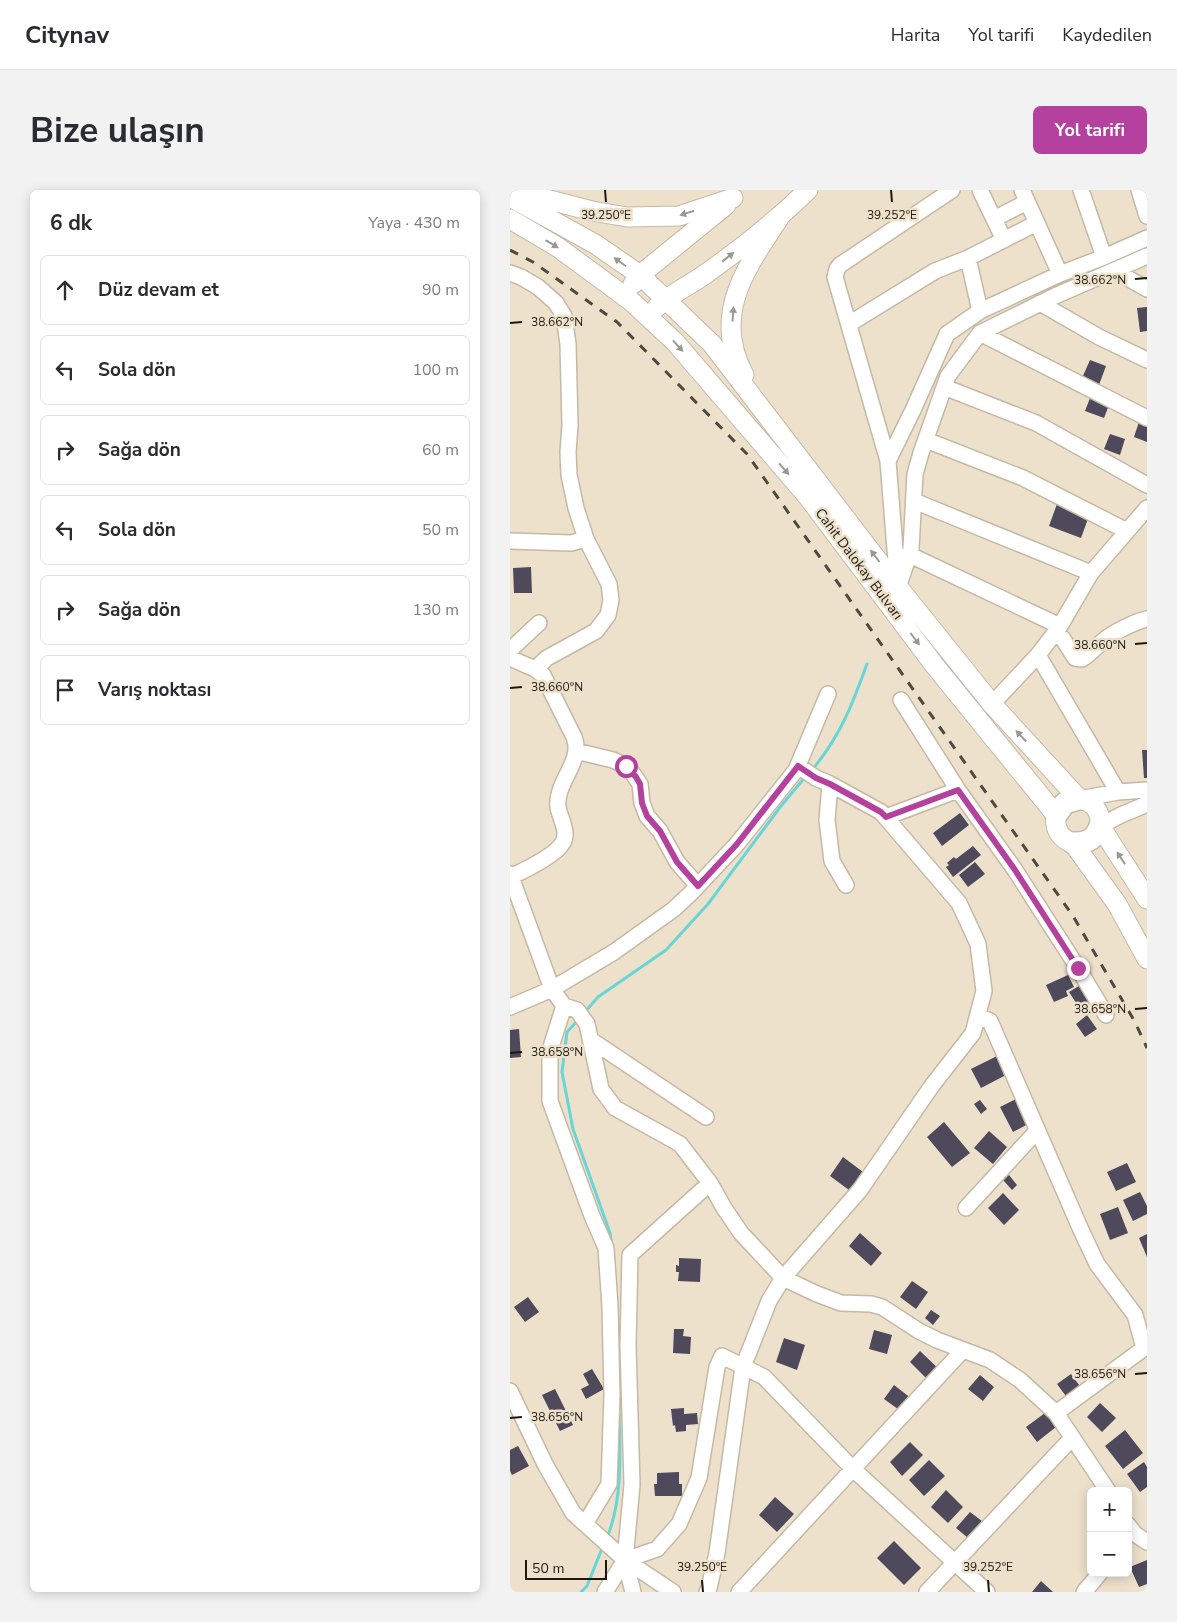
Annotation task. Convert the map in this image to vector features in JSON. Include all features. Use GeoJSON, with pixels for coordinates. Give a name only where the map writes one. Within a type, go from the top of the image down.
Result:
{"type":"FeatureCollection","features":[{"type":"Feature","properties":{"kind":"highway"},"geometry":{"type":"LineString","coordinates":[[1056,815],[1065,803],[1079,799]]}},
{"type":"Feature","properties":{"kind":"highway"},"geometry":{"type":"LineString","coordinates":[[1073,843],[1087,842],[1093,838],[1100,826]]}},
{"type":"Feature","properties":{"kind":"main road"},"geometry":{"type":"LineString","coordinates":[[510,190],[592,211],[627,217],[679,216],[737,194]]}},
{"type":"Feature","properties":{"kind":"main road"},"geometry":{"type":"LineString","coordinates":[[647,316],[665,299],[703,276],[779,218],[808,190]]}},
{"type":"Feature","properties":{"kind":"main road"},"geometry":{"type":"LineString","coordinates":[[623,296],[640,275],[737,194]]}},
{"type":"Feature","properties":{"kind":"main road","name":"Cahit Dalokay Bulvarı"},"geometry":{"type":"LineString","coordinates":[[510,197],[595,244],[640,275],[712,344],[898,587],[992,704],[1079,799],[1085,800],[1096,807],[1099,813],[1100,826],[1147,899]]}},
{"type":"Feature","properties":{"kind":"main road"},"geometry":{"type":"LineString","coordinates":[[763,409],[739,365],[732,339],[732,316],[735,295],[747,266],[779,218]]}},
{"type":"Feature","properties":{"kind":"main road","name":"Cahit Dalokay Bulvarı"},"geometry":{"type":"LineString","coordinates":[[510,219],[559,248],[647,316],[674,342],[808,497],[935,666],[1056,815],[1056,828],[1059,834],[1068,842],[1073,843],[1117,904],[1147,959]]}},
{"type":"Feature","properties":{"kind":"street"},"geometry":{"type":"LineString","coordinates":[[898,587],[888,461],[835,277],[836,269],[952,190]]}},
{"type":"Feature","properties":{"kind":"street"},"geometry":{"type":"LineString","coordinates":[[980,190],[1004,240]]}},
{"type":"Feature","properties":{"kind":"street"},"geometry":{"type":"LineString","coordinates":[[1081,190],[1104,257]]}},
{"type":"Feature","properties":{"kind":"street"},"geometry":{"type":"LineString","coordinates":[[1139,190],[1147,216]]}},
{"type":"Feature","properties":{"kind":"street"},"geometry":{"type":"LineString","coordinates":[[994,219],[1024,196],[1060,274]]}},
{"type":"Feature","properties":{"kind":"street"},"geometry":{"type":"LineString","coordinates":[[849,324],[935,271],[968,258],[1037,223]]}},
{"type":"Feature","properties":{"kind":"street"},"geometry":{"type":"LineString","coordinates":[[888,461],[914,410],[947,334],[980,311],[1060,274],[1147,238]]}},
{"type":"Feature","properties":{"kind":"street"},"geometry":{"type":"LineString","coordinates":[[898,587],[910,555],[915,474],[948,376],[980,333],[1040,303],[1147,256]]}},
{"type":"Feature","properties":{"kind":"street"},"geometry":{"type":"LineString","coordinates":[[968,258],[980,311]]}},
{"type":"Feature","properties":{"kind":"street"},"geometry":{"type":"LineString","coordinates":[[1115,271],[1147,289]]}},
{"type":"Feature","properties":{"kind":"street"},"geometry":{"type":"LineString","coordinates":[[510,273],[538,287],[556,303],[564,316],[568,344],[569,475],[576,508],[586,539],[609,584],[611,600],[608,615],[596,631],[547,658],[535,669]]}},
{"type":"Feature","properties":{"kind":"street"},"geometry":{"type":"LineString","coordinates":[[1040,303],[1099,337],[1147,360]]}},
{"type":"Feature","properties":{"kind":"street"},"geometry":{"type":"LineString","coordinates":[[980,333],[1147,418]]}},
{"type":"Feature","properties":{"kind":"street"},"geometry":{"type":"LineString","coordinates":[[944,387],[1036,423],[1147,485]]}},
{"type":"Feature","properties":{"kind":"street"},"geometry":{"type":"LineString","coordinates":[[926,440],[1023,478],[1127,531]]}},
{"type":"Feature","properties":{"kind":"street"},"geometry":{"type":"LineString","coordinates":[[914,501],[1090,573]]}},
{"type":"Feature","properties":{"kind":"street"},"geometry":{"type":"LineString","coordinates":[[992,704],[1038,655],[1058,629],[1090,573],[1147,508]]}},
{"type":"Feature","properties":{"kind":"street"},"geometry":{"type":"LineString","coordinates":[[510,540],[571,543],[586,539]]}},
{"type":"Feature","properties":{"kind":"street"},"geometry":{"type":"LineString","coordinates":[[910,555],[1058,629],[1075,658],[1082,659],[1089,655],[1105,639],[1147,619]]}},
{"type":"Feature","properties":{"kind":"street"},"geometry":{"type":"LineString","coordinates":[[510,650],[539,623]]}},
{"type":"Feature","properties":{"kind":"street"},"geometry":{"type":"LineString","coordinates":[[1038,655],[1118,792]]}},
{"type":"Feature","properties":{"kind":"street"},"geometry":{"type":"LineString","coordinates":[[510,658],[535,669],[543,675],[574,737],[576,751],[558,795],[559,812],[565,829],[562,845],[552,854],[510,876],[552,989],[587,1024],[601,1089],[614,1108],[680,1144],[710,1183],[741,1233],[783,1278],[841,1303],[882,1306],[919,1331],[990,1360],[1029,1387],[1056,1413],[1105,1487]]}},
{"type":"Feature","properties":{"kind":"street"},"geometry":{"type":"LineString","coordinates":[[828,694],[813,774],[827,820],[832,861],[846,886]]}},
{"type":"Feature","properties":{"kind":"street"},"geometry":{"type":"LineString","coordinates":[[901,700],[958,790],[1015,870],[1106,1015]]}},
{"type":"Feature","properties":{"kind":"street"},"geometry":{"type":"LineString","coordinates":[[576,751],[613,760],[626,766],[631,771],[640,784],[642,803],[647,816],[660,831],[677,862],[698,886]]}},
{"type":"Feature","properties":{"kind":"street"},"geometry":{"type":"LineString","coordinates":[[707,1592],[710,1588],[717,1553],[743,1367],[769,1301],[783,1278],[860,1190],[931,1088],[973,1033],[984,990],[978,944],[959,904],[881,812],[813,774]]}},
{"type":"Feature","properties":{"kind":"street"},"geometry":{"type":"LineString","coordinates":[[510,1007],[552,989],[642,934],[674,909],[737,844],[813,774]]}},
{"type":"Feature","properties":{"kind":"street"},"geometry":{"type":"LineString","coordinates":[[886,817],[958,790]]}},
{"type":"Feature","properties":{"kind":"street"},"geometry":{"type":"LineString","coordinates":[[1079,799],[1118,792],[1147,790]]}},
{"type":"Feature","properties":{"kind":"street"},"geometry":{"type":"LineString","coordinates":[[1100,826],[1147,804]]}},
{"type":"Feature","properties":{"kind":"street"},"geometry":{"type":"LineString","coordinates":[[570,1008],[550,1050],[550,1101],[592,1216],[606,1248],[610,1306],[612,1395],[609,1484],[585,1524]]}},
{"type":"Feature","properties":{"kind":"street"},"geometry":{"type":"LineString","coordinates":[[978,1016],[990,1022],[1097,1264],[1135,1316],[1146,1347],[1056,1413]]}},
{"type":"Feature","properties":{"kind":"street"},"geometry":{"type":"LineString","coordinates":[[591,1040],[706,1117]]}},
{"type":"Feature","properties":{"kind":"street"},"geometry":{"type":"LineString","coordinates":[[966,1208],[1037,1131]]}},
{"type":"Feature","properties":{"kind":"street"},"geometry":{"type":"LineString","coordinates":[[633,1592],[625,1560],[632,1486],[628,1346],[630,1255],[710,1183]]}},
{"type":"Feature","properties":{"kind":"street"},"geometry":{"type":"LineString","coordinates":[[739,1592],[963,1350]]}},
{"type":"Feature","properties":{"kind":"street"},"geometry":{"type":"LineString","coordinates":[[605,1592],[625,1560],[657,1549],[679,1524],[699,1478],[717,1367],[722,1356],[764,1377],[853,1468],[988,1592]]}},
{"type":"Feature","properties":{"kind":"street"},"geometry":{"type":"LineString","coordinates":[[510,1391],[545,1464],[573,1513],[625,1560],[674,1592]]}},
{"type":"Feature","properties":{"kind":"street"},"geometry":{"type":"LineString","coordinates":[[927,1592],[1072,1438]]}},
{"type":"Feature","properties":{"kind":"street"},"geometry":{"type":"LineString","coordinates":[[1084,1592],[1097,1577]]}},
{"type":"Feature","properties":{"kind":"building"},"geometry":{"type":"Polygon","coordinates":[[[1147,307],[1147,331],[1140,332],[1137,308],[1147,307]]]}},
{"type":"Feature","properties":{"kind":"building"},"geometry":{"type":"Polygon","coordinates":[[[1090,360],[1106,366],[1099,385],[1082,378],[1090,360]]]}},
{"type":"Feature","properties":{"kind":"building"},"geometry":{"type":"Polygon","coordinates":[[[1092,393],[1111,400],[1104,418],[1085,411],[1092,393]]]}},
{"type":"Feature","properties":{"kind":"building"},"geometry":{"type":"Polygon","coordinates":[[[1140,419],[1147,421],[1147,442],[1134,437],[1140,419]]]}},
{"type":"Feature","properties":{"kind":"building"},"geometry":{"type":"Polygon","coordinates":[[[1110,434],[1125,439],[1120,455],[1104,449],[1110,434]]]}},
{"type":"Feature","properties":{"kind":"building"},"geometry":{"type":"Polygon","coordinates":[[[1057,504],[1089,516],[1081,538],[1049,526],[1057,504]]]}},
{"type":"Feature","properties":{"kind":"building"},"geometry":{"type":"Polygon","coordinates":[[[531,567],[532,593],[514,593],[513,568],[531,567]]]}},
{"type":"Feature","properties":{"kind":"building"},"geometry":{"type":"Polygon","coordinates":[[[1142,750],[1147,750],[1147,778],[1144,778],[1142,750]]]}},
{"type":"Feature","properties":{"kind":"building"},"geometry":{"type":"Polygon","coordinates":[[[960,813],[969,825],[942,846],[933,833],[960,813]]]}},
{"type":"Feature","properties":{"kind":"building"},"geometry":{"type":"Polygon","coordinates":[[[973,846],[981,855],[953,877],[946,867],[949,865],[947,863],[954,857],[956,859],[973,846]]]}},
{"type":"Feature","properties":{"kind":"building"},"geometry":{"type":"Polygon","coordinates":[[[975,862],[985,874],[968,887],[959,875],[975,862]]]}},
{"type":"Feature","properties":{"kind":"building"},"geometry":{"type":"Polygon","coordinates":[[[1068,975],[1074,987],[1066,991],[1068,996],[1054,1002],[1046,985],[1068,975]]]}},
{"type":"Feature","properties":{"kind":"building"},"geometry":{"type":"Polygon","coordinates":[[[1082,984],[1092,1001],[1080,1009],[1069,992],[1082,984]]]}},
{"type":"Feature","properties":{"kind":"building"},"geometry":{"type":"Polygon","coordinates":[[[1087,1015],[1097,1029],[1085,1037],[1076,1024],[1087,1015]]]}},
{"type":"Feature","properties":{"kind":"building"},"geometry":{"type":"Polygon","coordinates":[[[519,1029],[521,1057],[510,1058],[510,1030],[519,1029]]]}},
{"type":"Feature","properties":{"kind":"building"},"geometry":{"type":"Polygon","coordinates":[[[997,1056],[1006,1075],[981,1088],[971,1069],[997,1056]]]}},
{"type":"Feature","properties":{"kind":"building"},"geometry":{"type":"Polygon","coordinates":[[[1018,1098],[1030,1123],[1013,1132],[1000,1107],[1018,1098]]]}},
{"type":"Feature","properties":{"kind":"building"},"geometry":{"type":"Polygon","coordinates":[[[980,1100],[987,1109],[981,1114],[974,1104],[980,1100]]]}},
{"type":"Feature","properties":{"kind":"building"},"geometry":{"type":"Polygon","coordinates":[[[944,1122],[970,1153],[952,1167],[927,1137],[944,1122]]]}},
{"type":"Feature","properties":{"kind":"building"},"geometry":{"type":"Polygon","coordinates":[[[989,1131],[1007,1147],[993,1164],[974,1148],[989,1131]]]}},
{"type":"Feature","properties":{"kind":"building"},"geometry":{"type":"Polygon","coordinates":[[[843,1157],[863,1172],[849,1190],[830,1176],[843,1157]]]}},
{"type":"Feature","properties":{"kind":"building"},"geometry":{"type":"Polygon","coordinates":[[[1127,1163],[1136,1182],[1116,1191],[1107,1172],[1127,1163]]]}},
{"type":"Feature","properties":{"kind":"building"},"geometry":{"type":"Polygon","coordinates":[[[1009,1175],[1017,1185],[1012,1190],[1003,1180],[1009,1175]]]}},
{"type":"Feature","properties":{"kind":"building"},"geometry":{"type":"Polygon","coordinates":[[[1140,1192],[1147,1206],[1147,1214],[1133,1221],[1123,1200],[1140,1192]]]}},
{"type":"Feature","properties":{"kind":"building"},"geometry":{"type":"Polygon","coordinates":[[[1003,1193],[1019,1210],[1004,1225],[988,1208],[1003,1193]]]}},
{"type":"Feature","properties":{"kind":"building"},"geometry":{"type":"Polygon","coordinates":[[[1118,1207],[1128,1233],[1110,1240],[1100,1214],[1118,1207]]]}},
{"type":"Feature","properties":{"kind":"building"},"geometry":{"type":"Polygon","coordinates":[[[860,1233],[882,1253],[871,1266],[849,1246],[860,1233]]]}},
{"type":"Feature","properties":{"kind":"building"},"geometry":{"type":"Polygon","coordinates":[[[1147,1234],[1147,1257],[1139,1238],[1147,1234]]]}},
{"type":"Feature","properties":{"kind":"building"},"geometry":{"type":"Polygon","coordinates":[[[679,1258],[701,1259],[700,1282],[678,1281],[679,1272],[676,1272],[676,1265],[679,1266],[679,1258]]]}},
{"type":"Feature","properties":{"kind":"building"},"geometry":{"type":"Polygon","coordinates":[[[912,1281],[928,1292],[916,1309],[900,1297],[912,1281]]]}},
{"type":"Feature","properties":{"kind":"building"},"geometry":{"type":"Polygon","coordinates":[[[528,1297],[539,1312],[525,1322],[514,1307],[528,1297]]]}},
{"type":"Feature","properties":{"kind":"building"},"geometry":{"type":"Polygon","coordinates":[[[931,1310],[940,1316],[933,1325],[925,1318],[931,1310]]]}},
{"type":"Feature","properties":{"kind":"building"},"geometry":{"type":"Polygon","coordinates":[[[674,1329],[684,1329],[683,1336],[691,1337],[690,1354],[673,1353],[674,1329]]]}},
{"type":"Feature","properties":{"kind":"building"},"geometry":{"type":"Polygon","coordinates":[[[874,1330],[892,1335],[887,1354],[869,1349],[874,1330]]]}},
{"type":"Feature","properties":{"kind":"building"},"geometry":{"type":"Polygon","coordinates":[[[784,1338],[805,1345],[797,1370],[776,1362],[784,1338]]]}},
{"type":"Feature","properties":{"kind":"building"},"geometry":{"type":"Polygon","coordinates":[[[920,1351],[941,1371],[930,1382],[910,1362],[920,1351]]]}},
{"type":"Feature","properties":{"kind":"building"},"geometry":{"type":"Polygon","coordinates":[[[592,1369],[604,1389],[586,1399],[581,1389],[589,1385],[583,1374],[592,1369]]]}},
{"type":"Feature","properties":{"kind":"building"},"geometry":{"type":"Polygon","coordinates":[[[1071,1374],[1082,1389],[1068,1399],[1057,1384],[1071,1374]]]}},
{"type":"Feature","properties":{"kind":"building"},"geometry":{"type":"Polygon","coordinates":[[[980,1375],[994,1387],[983,1401],[968,1389],[980,1375]]]}},
{"type":"Feature","properties":{"kind":"building"},"geometry":{"type":"Polygon","coordinates":[[[894,1385],[912,1399],[902,1412],[884,1399],[894,1385]]]}},
{"type":"Feature","properties":{"kind":"building"},"geometry":{"type":"Polygon","coordinates":[[[555,1389],[573,1425],[560,1431],[542,1395],[555,1389]]]}},
{"type":"Feature","properties":{"kind":"building"},"geometry":{"type":"Polygon","coordinates":[[[1100,1403],[1116,1418],[1102,1432],[1087,1417],[1100,1403]]]}},
{"type":"Feature","properties":{"kind":"building"},"geometry":{"type":"Polygon","coordinates":[[[684,1408],[684,1414],[697,1413],[698,1424],[686,1425],[686,1431],[676,1432],[675,1425],[673,1426],[671,1409],[684,1408]]]}},
{"type":"Feature","properties":{"kind":"building"},"geometry":{"type":"Polygon","coordinates":[[[1045,1413],[1056,1427],[1037,1442],[1026,1427],[1045,1413]]]}},
{"type":"Feature","properties":{"kind":"building"},"geometry":{"type":"Polygon","coordinates":[[[1125,1430],[1143,1453],[1123,1469],[1105,1446],[1125,1430]]]}},
{"type":"Feature","properties":{"kind":"building"},"geometry":{"type":"Polygon","coordinates":[[[910,1442],[923,1455],[902,1476],[890,1462],[910,1442]]]}},
{"type":"Feature","properties":{"kind":"building"},"geometry":{"type":"Polygon","coordinates":[[[518,1446],[529,1466],[512,1475],[510,1471],[510,1450],[518,1446]]]}},
{"type":"Feature","properties":{"kind":"building"},"geometry":{"type":"Polygon","coordinates":[[[929,1460],[945,1476],[924,1496],[909,1480],[929,1460]]]}},
{"type":"Feature","properties":{"kind":"building"},"geometry":{"type":"Polygon","coordinates":[[[1144,1462],[1147,1467],[1147,1487],[1140,1492],[1127,1474],[1144,1462]]]}},
{"type":"Feature","properties":{"kind":"building"},"geometry":{"type":"Polygon","coordinates":[[[679,1472],[682,1496],[655,1496],[654,1484],[657,1484],[657,1473],[679,1472]]]}},
{"type":"Feature","properties":{"kind":"building"},"geometry":{"type":"Polygon","coordinates":[[[946,1490],[963,1507],[948,1523],[931,1507],[946,1490]]]}},
{"type":"Feature","properties":{"kind":"building"},"geometry":{"type":"Polygon","coordinates":[[[775,1497],[794,1514],[777,1532],[759,1515],[775,1497]]]}},
{"type":"Feature","properties":{"kind":"building"},"geometry":{"type":"Polygon","coordinates":[[[970,1512],[982,1521],[968,1538],[956,1528],[970,1512]]]}},
{"type":"Feature","properties":{"kind":"building"},"geometry":{"type":"Polygon","coordinates":[[[894,1541],[921,1568],[904,1585],[877,1558],[894,1541]]]}},
{"type":"Feature","properties":{"kind":"building"},"geometry":{"type":"Polygon","coordinates":[[[1147,1560],[1147,1584],[1139,1587],[1132,1571],[1132,1566],[1147,1560]]]}},
{"type":"Feature","properties":{"kind":"building"},"geometry":{"type":"Polygon","coordinates":[[[1041,1581],[1053,1592],[1032,1592],[1041,1581]]]}},
{"type":"Feature","properties":{"kind":"waterway"},"geometry":{"type":"LineString","coordinates":[[812,770],[838,732],[851,706],[867,664]]}},
{"type":"Feature","properties":{"kind":"waterway"},"geometry":{"type":"LineString","coordinates":[[585,1012],[598,997],[666,950],[708,904],[781,806],[806,776]]}},
{"type":"Feature","properties":{"kind":"waterway"},"geometry":{"type":"LineString","coordinates":[[579,1019],[567,1032],[562,1072],[573,1129],[610,1233],[612,1245]]}},
{"type":"Feature","properties":{"kind":"waterway"},"geometry":{"type":"LineString","coordinates":[[607,1538],[616,1508],[618,1492],[620,1460],[619,1413]]}},
{"type":"Feature","properties":{"kind":"waterway"},"geometry":{"type":"LineString","coordinates":[[581,1592],[587,1586],[603,1546]]}},
{"type":"Feature","properties":{"kind":"railway"},"geometry":{"type":"LineString","coordinates":[[510,250],[533,262],[617,322],[747,454],[1073,916],[1135,1022],[1147,1048]]}},
{"type":"Feature","properties":{"kind":"route"},"geometry":{"type":"LineString","coordinates":[[626,766],[640,784],[642,803],[647,816],[660,831],[677,862],[698,886],[737,844],[798,766],[816,778],[881,812],[886,817],[958,790],[1015,870],[1078,968]]}}]}
